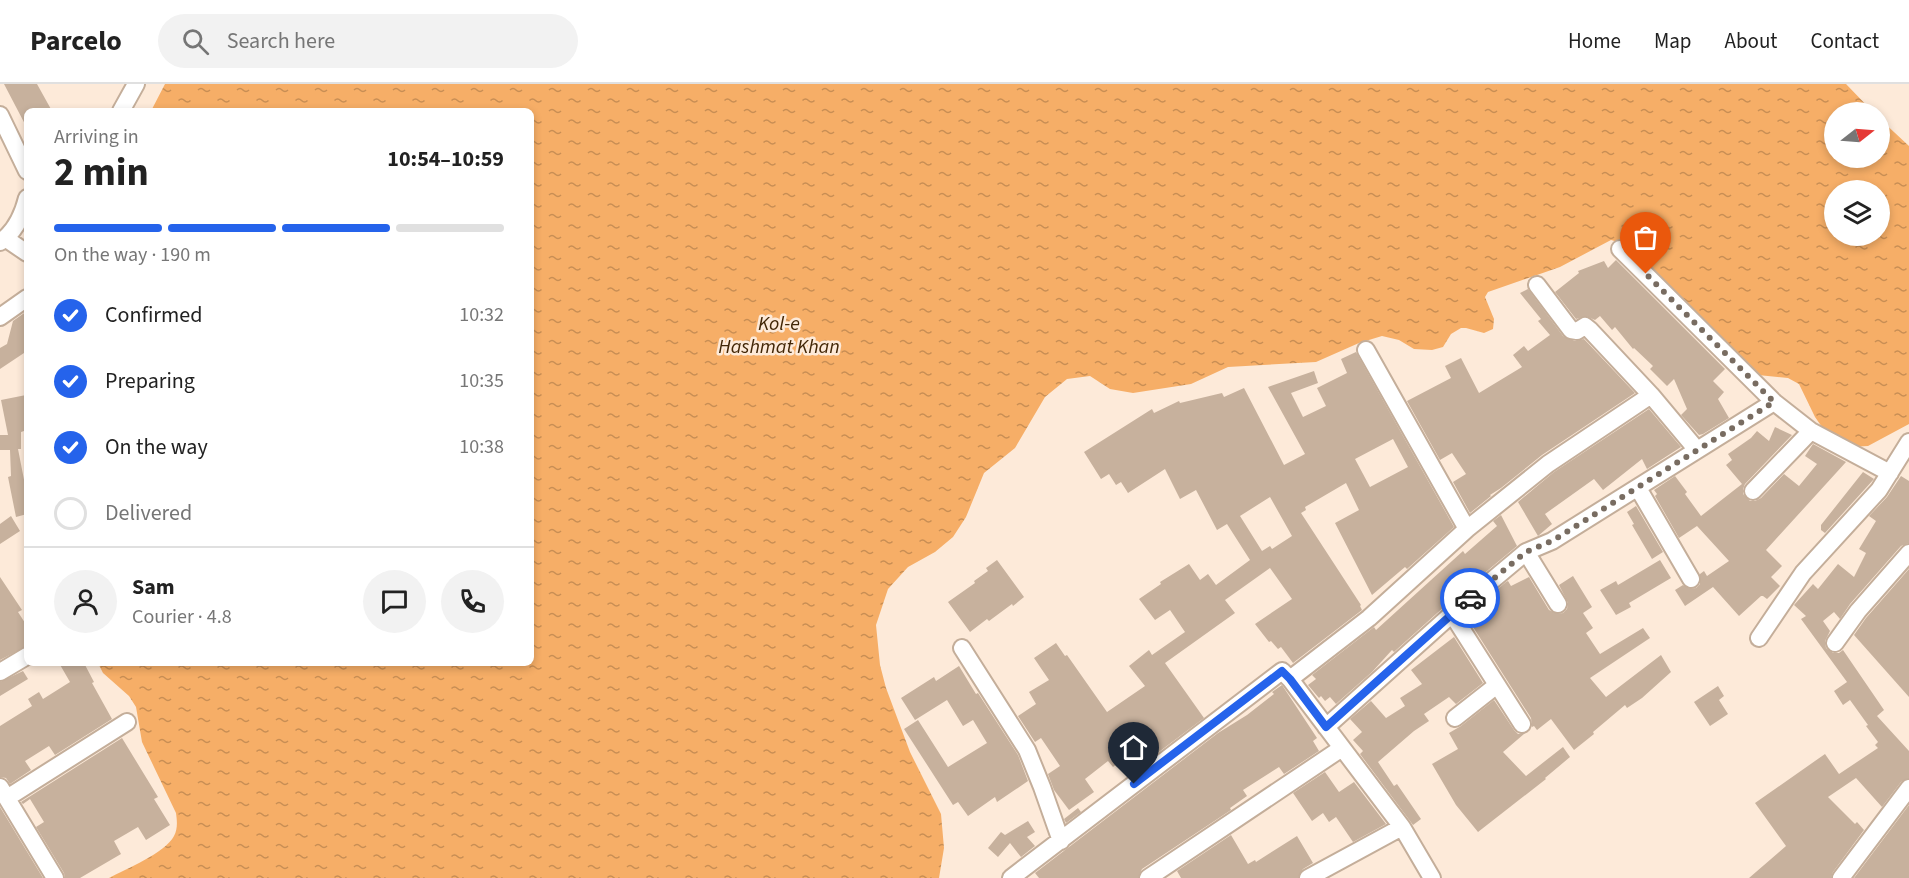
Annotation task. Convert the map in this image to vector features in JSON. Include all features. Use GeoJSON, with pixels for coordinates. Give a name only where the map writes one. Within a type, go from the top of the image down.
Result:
{"type":"FeatureCollection","features":[{"type":"Feature","properties":{"kind":"street"},"geometry":{"type":"LineString","coordinates":[[123,108],[136,84]]}},
{"type":"Feature","properties":{"kind":"street"},"geometry":{"type":"LineString","coordinates":[[0,115],[24,165]]}},
{"type":"Feature","properties":{"kind":"street"},"geometry":{"type":"LineString","coordinates":[[24,210],[3,240],[24,251]]}},
{"type":"Feature","properties":{"kind":"street"},"geometry":{"type":"LineString","coordinates":[[1620,249],[1774,402],[1811,431],[1890,473]]}},
{"type":"Feature","properties":{"kind":"street"},"geometry":{"type":"LineString","coordinates":[[1537,285],[1571,330],[1576,331],[1585,327],[1590,330],[1651,395],[1697,450]]}},
{"type":"Feature","properties":{"kind":"street"},"geometry":{"type":"LineString","coordinates":[[0,317],[24,300]]}},
{"type":"Feature","properties":{"kind":"street"},"geometry":{"type":"LineString","coordinates":[[1366,350],[1467,529]]}},
{"type":"Feature","properties":{"kind":"street"},"geometry":{"type":"LineString","coordinates":[[1290,679],[1370,618],[1467,529],[1548,464],[1651,395]]}},
{"type":"Feature","properties":{"kind":"street"},"geometry":{"type":"LineString","coordinates":[[1326,727],[1452,614],[1526,552],[1552,541],[1774,402]]}},
{"type":"Feature","properties":{"kind":"street"},"geometry":{"type":"LineString","coordinates":[[1753,491],[1811,431]]}},
{"type":"Feature","properties":{"kind":"street"},"geometry":{"type":"LineString","coordinates":[[1759,638],[1803,573],[1879,490],[1909,442]]}},
{"type":"Feature","properties":{"kind":"street"},"geometry":{"type":"LineString","coordinates":[[1638,488],[1691,579]]}},
{"type":"Feature","properties":{"kind":"street"},"geometry":{"type":"LineString","coordinates":[[1526,552],[1558,604]]}},
{"type":"Feature","properties":{"kind":"street"},"geometry":{"type":"LineString","coordinates":[[1835,643],[1858,611],[1909,553]]}},
{"type":"Feature","properties":{"kind":"street"},"geometry":{"type":"LineString","coordinates":[[1452,614],[1522,724]]}},
{"type":"Feature","properties":{"kind":"street"},"geometry":{"type":"LineString","coordinates":[[962,648],[1027,750],[1060,841]]}},
{"type":"Feature","properties":{"kind":"street"},"geometry":{"type":"LineString","coordinates":[[0,672],[24,658]]}},
{"type":"Feature","properties":{"kind":"street"},"geometry":{"type":"LineString","coordinates":[[1011,878],[1282,671],[1402,827],[1432,878]]}},
{"type":"Feature","properties":{"kind":"street"},"geometry":{"type":"LineString","coordinates":[[1455,718],[1497,685]]}},
{"type":"Feature","properties":{"kind":"street"},"geometry":{"type":"LineString","coordinates":[[55,878],[4,792],[127,722]]}},
{"type":"Feature","properties":{"kind":"street"},"geometry":{"type":"LineString","coordinates":[[1148,878],[1342,748]]}},
{"type":"Feature","properties":{"kind":"street"},"geometry":{"type":"LineString","coordinates":[[1841,878],[1909,788]]}},
{"type":"Feature","properties":{"kind":"street"},"geometry":{"type":"LineString","coordinates":[[1308,878],[1402,827]]}},
{"type":"Feature","properties":{"kind":"water","name":"Kol-e Hashmat Khan"},"geometry":{"type":"Polygon","coordinates":[[[165,84],[1846,84],[1863,102],[1824,102],[1824,168],[1890,168],[1890,128],[1909,146],[1909,424],[1868,446],[1850,447],[1829,437],[1815,417],[1799,384],[1788,378],[1758,375],[1622,243],[1611,240],[1560,267],[1488,292],[1485,297],[1494,319],[1493,329],[1484,333],[1461,328],[1451,334],[1443,347],[1432,350],[1414,349],[1399,340],[1382,336],[1359,343],[1316,362],[1228,367],[1191,384],[1133,393],[1110,389],[1090,376],[1067,379],[1045,397],[1015,448],[984,473],[966,517],[953,537],[935,552],[908,567],[888,589],[876,625],[880,665],[886,688],[910,752],[941,814],[944,848],[939,878],[109,878],[162,848],[174,836],[177,822],[176,813],[142,742],[136,707],[129,696],[103,673],[100,666],[534,666],[534,108],[153,108],[165,84]]]}},
{"type":"Feature","properties":{"kind":"building"},"geometry":{"type":"Polygon","coordinates":[[[4,84],[37,84],[50,108],[24,108],[24,122],[4,84]]]}},
{"type":"Feature","properties":{"kind":"building"},"geometry":{"type":"Polygon","coordinates":[[[1616,260],[1725,369],[1713,381],[1724,392],[1718,399],[1729,418],[1703,434],[1699,435],[1681,415],[1687,409],[1674,379],[1667,386],[1650,369],[1653,366],[1633,349],[1615,327],[1612,330],[1600,316],[1595,320],[1586,316],[1576,319],[1555,292],[1579,273],[1578,271],[1604,261],[1608,268],[1616,260]]]}},
{"type":"Feature","properties":{"kind":"building"},"geometry":{"type":"Polygon","coordinates":[[[1528,289],[1563,336],[1575,341],[1584,339],[1635,393],[1542,455],[1470,513],[1453,482],[1466,474],[1452,453],[1440,460],[1407,401],[1451,378],[1445,366],[1461,358],[1479,393],[1522,367],[1513,355],[1524,346],[1528,351],[1550,335],[1538,321],[1541,319],[1520,293],[1528,289]]]}},
{"type":"Feature","properties":{"kind":"building"},"geometry":{"type":"Polygon","coordinates":[[[24,313],[24,353],[0,369],[0,348],[7,344],[13,321],[24,313]]]}},
{"type":"Feature","properties":{"kind":"building"},"geometry":{"type":"Polygon","coordinates":[[[1356,352],[1454,527],[1407,569],[1405,567],[1372,595],[1335,523],[1359,510],[1346,483],[1305,507],[1306,510],[1301,513],[1361,605],[1362,610],[1293,663],[1281,647],[1278,649],[1271,641],[1269,642],[1255,624],[1292,599],[1270,568],[1225,600],[1235,613],[1165,663],[1204,718],[1127,776],[1118,763],[1113,767],[1108,761],[1085,779],[1094,792],[1069,810],[1054,790],[1048,774],[1060,766],[1041,738],[1035,742],[1018,716],[1036,704],[1029,692],[1049,680],[1034,658],[1056,643],[1107,712],[1145,686],[1129,666],[1149,650],[1152,655],[1185,632],[1170,610],[1155,620],[1139,599],[1161,584],[1160,582],[1189,564],[1200,580],[1208,574],[1216,585],[1250,560],[1227,524],[1217,530],[1196,490],[1180,499],[1165,469],[1128,493],[1121,482],[1116,485],[1109,474],[1101,479],[1084,452],[1152,409],[1154,413],[1179,401],[1180,403],[1222,393],[1224,397],[1244,388],[1284,465],[1305,454],[1268,387],[1314,371],[1318,383],[1291,393],[1303,417],[1326,406],[1317,388],[1347,373],[1341,359],[1356,352]],[[1393,439],[1355,459],[1370,487],[1408,467],[1393,439]],[[1270,497],[1240,516],[1262,551],[1270,546],[1272,549],[1292,536],[1270,497]]]}},
{"type":"Feature","properties":{"kind":"building"},"geometry":{"type":"Polygon","coordinates":[[[24,395],[24,431],[21,432],[21,449],[18,449],[24,480],[24,515],[16,517],[8,477],[11,476],[10,450],[0,450],[0,435],[8,435],[1,400],[24,395]]]}},
{"type":"Feature","properties":{"kind":"building"},"geometry":{"type":"Polygon","coordinates":[[[1649,409],[1681,447],[1647,469],[1642,459],[1603,490],[1594,479],[1545,514],[1552,524],[1538,536],[1518,502],[1554,472],[1649,409]]]}},
{"type":"Feature","properties":{"kind":"building"},"geometry":{"type":"Polygon","coordinates":[[[1775,427],[1792,435],[1745,484],[1743,494],[1750,501],[1761,498],[1784,474],[1799,486],[1817,464],[1805,456],[1813,444],[1846,462],[1766,550],[1782,566],[1771,577],[1780,586],[1767,599],[1761,596],[1739,616],[1713,587],[1685,606],[1675,590],[1683,585],[1690,589],[1696,588],[1700,584],[1700,574],[1704,571],[1707,576],[1729,561],[1697,526],[1679,538],[1655,496],[1657,494],[1654,490],[1675,476],[1701,516],[1742,484],[1726,465],[1732,460],[1728,454],[1757,431],[1769,441],[1775,427]]]}},
{"type":"Feature","properties":{"kind":"building"},"geometry":{"type":"Polygon","coordinates":[[[1863,472],[1874,479],[1825,533],[1821,530],[1821,525],[1863,472]]]}},
{"type":"Feature","properties":{"kind":"building"},"geometry":{"type":"Polygon","coordinates":[[[1901,476],[1909,481],[1909,543],[1901,546],[1850,604],[1840,619],[1834,612],[1823,621],[1830,631],[1825,641],[1826,648],[1833,653],[1843,650],[1884,710],[1877,716],[1909,751],[1909,778],[1901,782],[1882,807],[1856,778],[1828,797],[1864,830],[1831,878],[1749,878],[1786,846],[1755,803],[1825,754],[1839,774],[1878,748],[1875,745],[1878,742],[1850,700],[1843,705],[1834,691],[1847,682],[1801,619],[1806,616],[1794,605],[1813,584],[1818,589],[1838,564],[1854,577],[1866,553],[1859,549],[1876,521],[1869,516],[1887,497],[1901,476]]]}},
{"type":"Feature","properties":{"kind":"building"},"geometry":{"type":"Polygon","coordinates":[[[1636,506],[1663,552],[1652,559],[1627,512],[1636,506]]]}},
{"type":"Feature","properties":{"kind":"building"},"geometry":{"type":"Polygon","coordinates":[[[1501,515],[1517,546],[1394,652],[1392,650],[1372,672],[1336,704],[1330,697],[1325,701],[1321,696],[1319,698],[1308,685],[1316,679],[1312,675],[1374,627],[1376,630],[1463,551],[1465,554],[1497,526],[1493,521],[1501,515]]]}},
{"type":"Feature","properties":{"kind":"building"},"geometry":{"type":"Polygon","coordinates":[[[11,516],[20,531],[0,544],[0,524],[11,516]]]}},
{"type":"Feature","properties":{"kind":"building"},"geometry":{"type":"Polygon","coordinates":[[[997,560],[1024,597],[970,632],[948,602],[975,583],[974,581],[988,571],[986,568],[997,560]]]}},
{"type":"Feature","properties":{"kind":"building"},"geometry":{"type":"Polygon","coordinates":[[[1660,560],[1671,578],[1629,603],[1631,607],[1616,615],[1600,590],[1616,581],[1618,585],[1660,560]]]}},
{"type":"Feature","properties":{"kind":"building"},"geometry":{"type":"Polygon","coordinates":[[[1909,569],[1909,697],[1854,635],[1909,569]]]}},
{"type":"Feature","properties":{"kind":"building"},"geometry":{"type":"Polygon","coordinates":[[[1573,576],[1592,607],[1583,613],[1593,628],[1586,633],[1600,654],[1643,628],[1650,638],[1590,678],[1606,697],[1661,655],[1671,672],[1642,698],[1627,708],[1625,705],[1574,750],[1551,719],[1537,730],[1534,726],[1532,727],[1531,718],[1466,616],[1506,582],[1508,581],[1511,586],[1529,577],[1549,610],[1558,614],[1563,613],[1568,603],[1559,585],[1573,576]]]}},
{"type":"Feature","properties":{"kind":"building"},"geometry":{"type":"Polygon","coordinates":[[[0,577],[22,610],[18,612],[24,621],[24,648],[0,660],[0,577]]]}},
{"type":"Feature","properties":{"kind":"building"},"geometry":{"type":"Polygon","coordinates":[[[1454,637],[1483,683],[1456,704],[1449,697],[1424,714],[1429,721],[1378,762],[1394,786],[1397,784],[1421,819],[1413,825],[1360,754],[1363,751],[1353,740],[1362,732],[1350,719],[1371,701],[1386,718],[1405,706],[1400,698],[1422,684],[1411,670],[1454,637]]]}},
{"type":"Feature","properties":{"kind":"building"},"geometry":{"type":"Polygon","coordinates":[[[61,666],[86,666],[94,682],[92,683],[112,719],[55,755],[49,746],[25,761],[31,770],[10,784],[6,778],[0,777],[0,726],[32,706],[28,699],[39,692],[43,699],[70,682],[61,666]]]}},
{"type":"Feature","properties":{"kind":"building"},"geometry":{"type":"Polygon","coordinates":[[[959,666],[1018,755],[1028,781],[997,802],[995,797],[968,816],[958,802],[953,805],[904,729],[918,720],[948,767],[987,743],[973,720],[963,726],[947,700],[915,720],[901,698],[934,677],[936,681],[959,666]]]}},
{"type":"Feature","properties":{"kind":"building"},"geometry":{"type":"Polygon","coordinates":[[[23,671],[28,679],[0,696],[0,682],[23,671]]]}},
{"type":"Feature","properties":{"kind":"building"},"geometry":{"type":"Polygon","coordinates":[[[1282,685],[1317,738],[1313,741],[1319,751],[1284,774],[1279,767],[1243,790],[1247,796],[1230,808],[1231,810],[1142,869],[1138,878],[1039,878],[1035,873],[1218,733],[1247,715],[1282,685]]]}},
{"type":"Feature","properties":{"kind":"building"},"geometry":{"type":"Polygon","coordinates":[[[1718,686],[1724,696],[1719,700],[1728,714],[1710,726],[1694,702],[1718,686]]]}},
{"type":"Feature","properties":{"kind":"building"},"geometry":{"type":"Polygon","coordinates":[[[1494,700],[1514,730],[1518,734],[1524,734],[1503,752],[1526,776],[1563,747],[1570,757],[1546,779],[1478,832],[1456,805],[1432,764],[1458,749],[1449,733],[1494,700]]]}},
{"type":"Feature","properties":{"kind":"building"},"geometry":{"type":"Polygon","coordinates":[[[122,738],[158,797],[154,799],[170,825],[146,840],[138,827],[114,841],[121,854],[80,878],[65,878],[36,827],[44,822],[30,799],[23,804],[21,802],[122,738]]]}},
{"type":"Feature","properties":{"kind":"building"},"geometry":{"type":"Polygon","coordinates":[[[1325,772],[1339,792],[1354,782],[1386,824],[1353,842],[1336,817],[1329,822],[1323,813],[1312,821],[1293,793],[1325,772]]]}},
{"type":"Feature","properties":{"kind":"building"},"geometry":{"type":"Polygon","coordinates":[[[1909,805],[1909,878],[1854,878],[1909,805]]]}},
{"type":"Feature","properties":{"kind":"building"},"geometry":{"type":"Polygon","coordinates":[[[0,807],[43,878],[0,878],[0,807]]]}},
{"type":"Feature","properties":{"kind":"building"},"geometry":{"type":"Polygon","coordinates":[[[1078,808],[1081,812],[1066,823],[1064,819],[1078,808]]]}},
{"type":"Feature","properties":{"kind":"building"},"geometry":{"type":"Polygon","coordinates":[[[1028,821],[1035,832],[1027,837],[1035,846],[1021,857],[1010,843],[998,857],[988,848],[1001,832],[1005,835],[1028,821]]]}},
{"type":"Feature","properties":{"kind":"building"},"geometry":{"type":"Polygon","coordinates":[[[1231,835],[1248,864],[1255,860],[1256,862],[1297,836],[1313,863],[1303,869],[1298,878],[1181,878],[1177,871],[1231,835]]]}},
{"type":"Feature","properties":{"kind":"way so far"},"geometry":{"type":"LineString","coordinates":[[1470,598],[1526,552],[1552,541],[1774,402],[1646,274]]}},
{"type":"Feature","properties":{"kind":"route"},"geometry":{"type":"LineString","coordinates":[[1134,784],[1282,671],[1326,727],[1470,598]]}}]}
